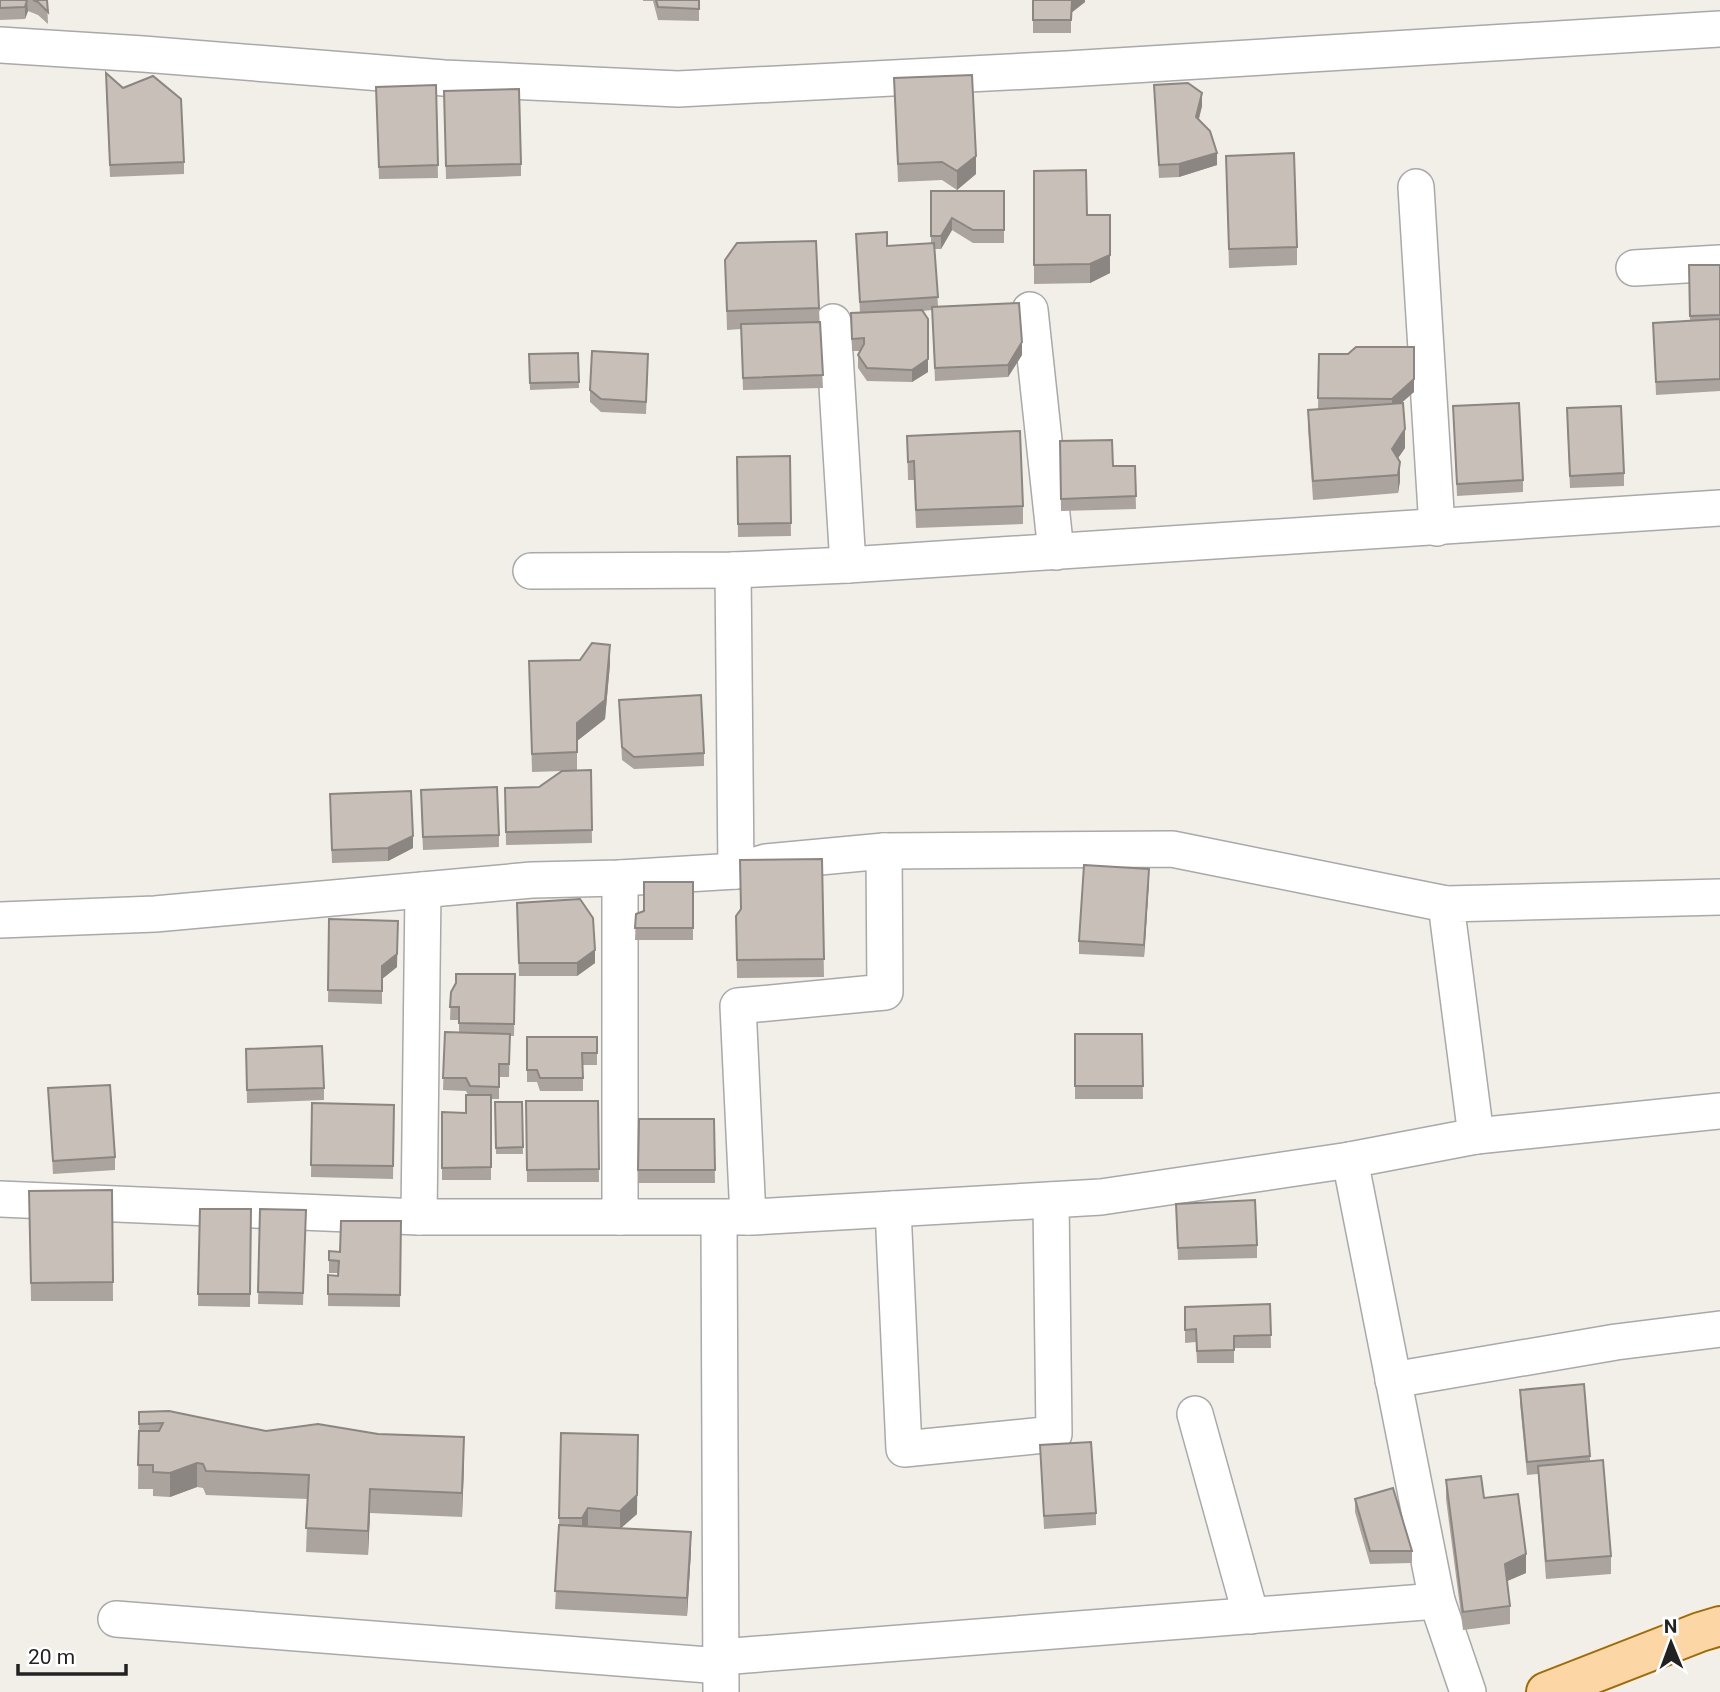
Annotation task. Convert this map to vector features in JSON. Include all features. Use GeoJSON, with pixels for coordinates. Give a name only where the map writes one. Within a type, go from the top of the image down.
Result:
{"type":"FeatureCollection","features":[{"type":"Feature","properties":{"kind":"main road"},"geometry":{"type":"LineString","coordinates":[[1546,1692],[1720,1626]]}},
{"type":"Feature","properties":{"kind":"street"},"geometry":{"type":"LineString","coordinates":[[0,45],[444,78],[678,89],[1081,68],[1720,29]]}},
{"type":"Feature","properties":{"kind":"street"},"geometry":{"type":"LineString","coordinates":[[1416,187],[1437,528]]}},
{"type":"Feature","properties":{"kind":"street"},"geometry":{"type":"LineString","coordinates":[[1634,268],[1720,263]]}},
{"type":"Feature","properties":{"kind":"street"},"geometry":{"type":"LineString","coordinates":[[1030,310],[1056,552]]}},
{"type":"Feature","properties":{"kind":"street"},"geometry":{"type":"LineString","coordinates":[[834,322],[848,565]]}},
{"type":"Feature","properties":{"kind":"street"},"geometry":{"type":"LineString","coordinates":[[531,571],[733,570],[848,565],[1720,508]]}},
{"type":"Feature","properties":{"kind":"street"},"geometry":{"type":"LineString","coordinates":[[733,570],[736,871]]}},
{"type":"Feature","properties":{"kind":"street"},"geometry":{"type":"LineString","coordinates":[[0,920],[155,914],[532,880],[736,871],[766,862],[884,851],[1172,849],[1446,904],[1720,897]]}},
{"type":"Feature","properties":{"kind":"street"},"geometry":{"type":"LineString","coordinates":[[721,1672],[738,1006],[885,992],[884,851]]}},
{"type":"Feature","properties":{"kind":"street"},"geometry":{"type":"LineString","coordinates":[[620,878],[620,1217]]}},
{"type":"Feature","properties":{"kind":"street"},"geometry":{"type":"LineString","coordinates":[[419,1217],[423,890]]}},
{"type":"Feature","properties":{"kind":"street"},"geometry":{"type":"LineString","coordinates":[[1446,904],[1476,1136]]}},
{"type":"Feature","properties":{"kind":"street"},"geometry":{"type":"LineString","coordinates":[[0,1199],[419,1217],[733,1217],[892,1209],[1101,1197],[1350,1160],[1476,1136],[1720,1111]]}},
{"type":"Feature","properties":{"kind":"street"},"geometry":{"type":"LineString","coordinates":[[1350,1160],[1437,1601],[1468,1692]]}},
{"type":"Feature","properties":{"kind":"street"},"geometry":{"type":"LineString","coordinates":[[892,1209],[904,1449],[1054,1434],[1051,1200]]}},
{"type":"Feature","properties":{"kind":"street"},"geometry":{"type":"LineString","coordinates":[[1393,1380],[1616,1342],[1720,1329]]}},
{"type":"Feature","properties":{"kind":"street"},"geometry":{"type":"LineString","coordinates":[[1195,1414],[1251,1616]]}},
{"type":"Feature","properties":{"kind":"street"},"geometry":{"type":"LineString","coordinates":[[116,1619],[721,1672],[1251,1616],[1437,1601]]}},
{"type":"Feature","properties":{"kind":"building"},"geometry":{"type":"Polygon","coordinates":[[[0,0],[27,0],[25,7],[0,8],[0,0]]]}},
{"type":"Feature","properties":{"kind":"building"},"geometry":{"type":"Polygon","coordinates":[[[33,0],[47,0],[48,12],[38,2],[33,0]]]}},
{"type":"Feature","properties":{"kind":"building"},"geometry":{"type":"Polygon","coordinates":[[[656,0],[699,0],[699,9],[658,7],[656,0]]]}},
{"type":"Feature","properties":{"kind":"building"},"geometry":{"type":"Polygon","coordinates":[[[1033,0],[1072,0],[1071,20],[1033,20],[1033,0]]]}},
{"type":"Feature","properties":{"kind":"building"},"geometry":{"type":"Polygon","coordinates":[[[106,73],[123,88],[153,76],[181,99],[184,162],[110,165],[106,73]]]}},
{"type":"Feature","properties":{"kind":"building"},"geometry":{"type":"Polygon","coordinates":[[[972,75],[976,156],[957,171],[942,162],[898,164],[894,78],[972,75]]]}},
{"type":"Feature","properties":{"kind":"building"},"geometry":{"type":"Polygon","coordinates":[[[1188,83],[1202,93],[1196,117],[1210,131],[1217,153],[1179,164],[1159,165],[1154,85],[1188,83]]]}},
{"type":"Feature","properties":{"kind":"building"},"geometry":{"type":"Polygon","coordinates":[[[436,85],[438,165],[379,167],[376,87],[436,85]]]}},
{"type":"Feature","properties":{"kind":"building"},"geometry":{"type":"Polygon","coordinates":[[[519,89],[521,164],[446,166],[444,91],[519,89]]]}},
{"type":"Feature","properties":{"kind":"building"},"geometry":{"type":"Polygon","coordinates":[[[1294,153],[1297,247],[1229,249],[1226,156],[1294,153]]]}},
{"type":"Feature","properties":{"kind":"building"},"geometry":{"type":"Polygon","coordinates":[[[1086,170],[1087,215],[1110,215],[1110,255],[1090,264],[1034,265],[1034,171],[1086,170]]]}},
{"type":"Feature","properties":{"kind":"building"},"geometry":{"type":"Polygon","coordinates":[[[931,191],[1004,191],[1004,230],[973,230],[952,218],[941,236],[931,236],[931,191]]]}},
{"type":"Feature","properties":{"kind":"building"},"geometry":{"type":"Polygon","coordinates":[[[887,232],[887,246],[934,243],[938,297],[860,302],[856,234],[887,232]]]}},
{"type":"Feature","properties":{"kind":"building"},"geometry":{"type":"Polygon","coordinates":[[[816,241],[819,308],[727,311],[725,260],[737,243],[816,241]]]}},
{"type":"Feature","properties":{"kind":"building"},"geometry":{"type":"Polygon","coordinates":[[[1689,265],[1720,265],[1720,315],[1690,316],[1689,265]]]}},
{"type":"Feature","properties":{"kind":"building"},"geometry":{"type":"Polygon","coordinates":[[[1019,303],[1022,342],[1008,365],[935,368],[932,307],[1019,303]]]}},
{"type":"Feature","properties":{"kind":"building"},"geometry":{"type":"Polygon","coordinates":[[[922,310],[928,319],[928,359],[912,370],[867,368],[858,355],[864,338],[852,339],[851,313],[922,310]]]}},
{"type":"Feature","properties":{"kind":"building"},"geometry":{"type":"Polygon","coordinates":[[[1720,319],[1720,379],[1656,382],[1653,323],[1720,319]]]}},
{"type":"Feature","properties":{"kind":"building"},"geometry":{"type":"Polygon","coordinates":[[[820,322],[823,375],[743,378],[741,324],[820,322]]]}},
{"type":"Feature","properties":{"kind":"building"},"geometry":{"type":"Polygon","coordinates":[[[1356,347],[1414,347],[1414,379],[1392,399],[1318,398],[1319,354],[1348,354],[1356,347]]]}},
{"type":"Feature","properties":{"kind":"building"},"geometry":{"type":"Polygon","coordinates":[[[592,351],[648,354],[646,402],[601,399],[590,390],[592,351]]]}},
{"type":"Feature","properties":{"kind":"building"},"geometry":{"type":"Polygon","coordinates":[[[578,353],[579,382],[530,383],[529,354],[578,353]]]}},
{"type":"Feature","properties":{"kind":"building"},"geometry":{"type":"Polygon","coordinates":[[[1403,403],[1405,429],[1392,449],[1400,462],[1398,475],[1313,481],[1308,410],[1403,403]]]}},
{"type":"Feature","properties":{"kind":"building"},"geometry":{"type":"Polygon","coordinates":[[[1519,403],[1523,480],[1457,484],[1453,406],[1519,403]]]}},
{"type":"Feature","properties":{"kind":"building"},"geometry":{"type":"Polygon","coordinates":[[[1621,406],[1624,473],[1570,476],[1567,408],[1621,406]]]}},
{"type":"Feature","properties":{"kind":"building"},"geometry":{"type":"Polygon","coordinates":[[[1020,431],[1023,506],[916,510],[914,461],[908,462],[907,436],[1020,431]]]}},
{"type":"Feature","properties":{"kind":"building"},"geometry":{"type":"Polygon","coordinates":[[[1112,440],[1113,466],[1135,466],[1136,496],[1061,499],[1060,441],[1112,440]]]}},
{"type":"Feature","properties":{"kind":"building"},"geometry":{"type":"Polygon","coordinates":[[[790,456],[791,523],[738,524],[737,457],[790,456]]]}},
{"type":"Feature","properties":{"kind":"building"},"geometry":{"type":"Polygon","coordinates":[[[592,643],[610,645],[605,700],[577,723],[577,752],[532,754],[529,661],[580,660],[592,643]]]}},
{"type":"Feature","properties":{"kind":"building"},"geometry":{"type":"Polygon","coordinates":[[[701,695],[704,753],[634,757],[622,747],[619,700],[701,695]]]}},
{"type":"Feature","properties":{"kind":"building"},"geometry":{"type":"Polygon","coordinates":[[[591,770],[592,830],[506,832],[505,788],[539,787],[562,771],[591,770]]]}},
{"type":"Feature","properties":{"kind":"building"},"geometry":{"type":"Polygon","coordinates":[[[497,787],[499,835],[423,837],[421,790],[497,787]]]}},
{"type":"Feature","properties":{"kind":"building"},"geometry":{"type":"Polygon","coordinates":[[[411,791],[413,836],[388,848],[332,850],[330,794],[411,791]]]}},
{"type":"Feature","properties":{"kind":"building"},"geometry":{"type":"Polygon","coordinates":[[[822,859],[824,959],[737,960],[736,916],[741,909],[740,860],[822,859]]]}},
{"type":"Feature","properties":{"kind":"building"},"geometry":{"type":"Polygon","coordinates":[[[1084,865],[1149,869],[1144,945],[1079,941],[1084,865]]]}},
{"type":"Feature","properties":{"kind":"building"},"geometry":{"type":"Polygon","coordinates":[[[644,882],[693,882],[693,928],[635,928],[636,914],[644,911],[644,882]]]}},
{"type":"Feature","properties":{"kind":"building"},"geometry":{"type":"Polygon","coordinates":[[[580,899],[593,918],[595,950],[577,963],[519,963],[517,903],[580,899]]]}},
{"type":"Feature","properties":{"kind":"building"},"geometry":{"type":"Polygon","coordinates":[[[329,919],[398,921],[397,954],[382,966],[382,991],[328,990],[329,919]]]}},
{"type":"Feature","properties":{"kind":"building"},"geometry":{"type":"Polygon","coordinates":[[[456,974],[515,974],[514,1024],[459,1023],[459,1007],[450,1007],[456,974]]]}},
{"type":"Feature","properties":{"kind":"building"},"geometry":{"type":"Polygon","coordinates":[[[445,1032],[510,1034],[509,1064],[499,1064],[499,1087],[470,1086],[466,1078],[443,1078],[445,1032]]]}},
{"type":"Feature","properties":{"kind":"building"},"geometry":{"type":"Polygon","coordinates":[[[1075,1034],[1142,1034],[1143,1086],[1075,1086],[1075,1034]]]}},
{"type":"Feature","properties":{"kind":"building"},"geometry":{"type":"Polygon","coordinates":[[[527,1037],[597,1037],[597,1053],[582,1053],[583,1078],[540,1078],[537,1070],[527,1070],[527,1037]]]}},
{"type":"Feature","properties":{"kind":"building"},"geometry":{"type":"Polygon","coordinates":[[[322,1046],[324,1088],[247,1090],[246,1049],[322,1046]]]}},
{"type":"Feature","properties":{"kind":"building"},"geometry":{"type":"Polygon","coordinates":[[[110,1085],[115,1157],[53,1161],[48,1088],[110,1085]]]}},
{"type":"Feature","properties":{"kind":"building"},"geometry":{"type":"Polygon","coordinates":[[[466,1095],[491,1095],[491,1167],[442,1168],[442,1112],[466,1113],[466,1095]]]}},
{"type":"Feature","properties":{"kind":"building"},"geometry":{"type":"Polygon","coordinates":[[[526,1101],[598,1101],[599,1169],[527,1170],[526,1101]]]}},
{"type":"Feature","properties":{"kind":"building"},"geometry":{"type":"Polygon","coordinates":[[[495,1102],[522,1102],[523,1147],[496,1148],[495,1102]]]}},
{"type":"Feature","properties":{"kind":"building"},"geometry":{"type":"Polygon","coordinates":[[[312,1103],[394,1105],[393,1166],[311,1165],[312,1103]]]}},
{"type":"Feature","properties":{"kind":"building"},"geometry":{"type":"Polygon","coordinates":[[[639,1119],[714,1119],[715,1170],[638,1170],[639,1119]]]}},
{"type":"Feature","properties":{"kind":"building"},"geometry":{"type":"Polygon","coordinates":[[[112,1190],[113,1282],[31,1283],[29,1191],[112,1190]]]}},
{"type":"Feature","properties":{"kind":"building"},"geometry":{"type":"Polygon","coordinates":[[[1255,1200],[1257,1245],[1178,1248],[1176,1204],[1255,1200]]]}},
{"type":"Feature","properties":{"kind":"building"},"geometry":{"type":"Polygon","coordinates":[[[200,1209],[251,1209],[250,1294],[198,1294],[200,1209]]]}},
{"type":"Feature","properties":{"kind":"building"},"geometry":{"type":"Polygon","coordinates":[[[260,1209],[306,1210],[303,1293],[258,1292],[260,1209]]]}},
{"type":"Feature","properties":{"kind":"building"},"geometry":{"type":"Polygon","coordinates":[[[341,1221],[401,1221],[400,1295],[328,1294],[328,1275],[338,1276],[339,1261],[329,1260],[329,1251],[340,1252],[341,1221]]]}},
{"type":"Feature","properties":{"kind":"building"},"geometry":{"type":"Polygon","coordinates":[[[1270,1304],[1271,1335],[1234,1336],[1234,1350],[1197,1351],[1196,1329],[1185,1330],[1185,1307],[1270,1304]]]}},
{"type":"Feature","properties":{"kind":"building"},"geometry":{"type":"Polygon","coordinates":[[[1584,1384],[1590,1456],[1527,1462],[1520,1390],[1584,1384]]]}},
{"type":"Feature","properties":{"kind":"building"},"geometry":{"type":"Polygon","coordinates":[[[169,1411],[266,1431],[318,1424],[378,1434],[464,1437],[462,1493],[370,1489],[368,1531],[306,1528],[309,1475],[206,1471],[203,1464],[197,1463],[170,1473],[153,1472],[153,1465],[138,1465],[139,1431],[159,1431],[163,1423],[139,1424],[139,1412],[169,1411]]]}},
{"type":"Feature","properties":{"kind":"building"},"geometry":{"type":"Polygon","coordinates":[[[561,1433],[638,1435],[637,1495],[620,1511],[588,1508],[582,1518],[559,1518],[561,1433]]]}},
{"type":"Feature","properties":{"kind":"building"},"geometry":{"type":"Polygon","coordinates":[[[1091,1442],[1096,1513],[1044,1516],[1040,1445],[1091,1442]]]}},
{"type":"Feature","properties":{"kind":"building"},"geometry":{"type":"Polygon","coordinates":[[[1603,1460],[1611,1556],[1546,1561],[1538,1466],[1603,1460]]]}},
{"type":"Feature","properties":{"kind":"building"},"geometry":{"type":"Polygon","coordinates":[[[1481,1476],[1484,1498],[1518,1494],[1526,1554],[1505,1564],[1510,1606],[1463,1612],[1446,1480],[1481,1476]]]}},
{"type":"Feature","properties":{"kind":"building"},"geometry":{"type":"Polygon","coordinates":[[[1393,1488],[1412,1551],[1370,1551],[1355,1499],[1393,1488]]]}},
{"type":"Feature","properties":{"kind":"building"},"geometry":{"type":"Polygon","coordinates":[[[559,1525],[691,1532],[687,1598],[555,1591],[559,1525]]]}}]}
